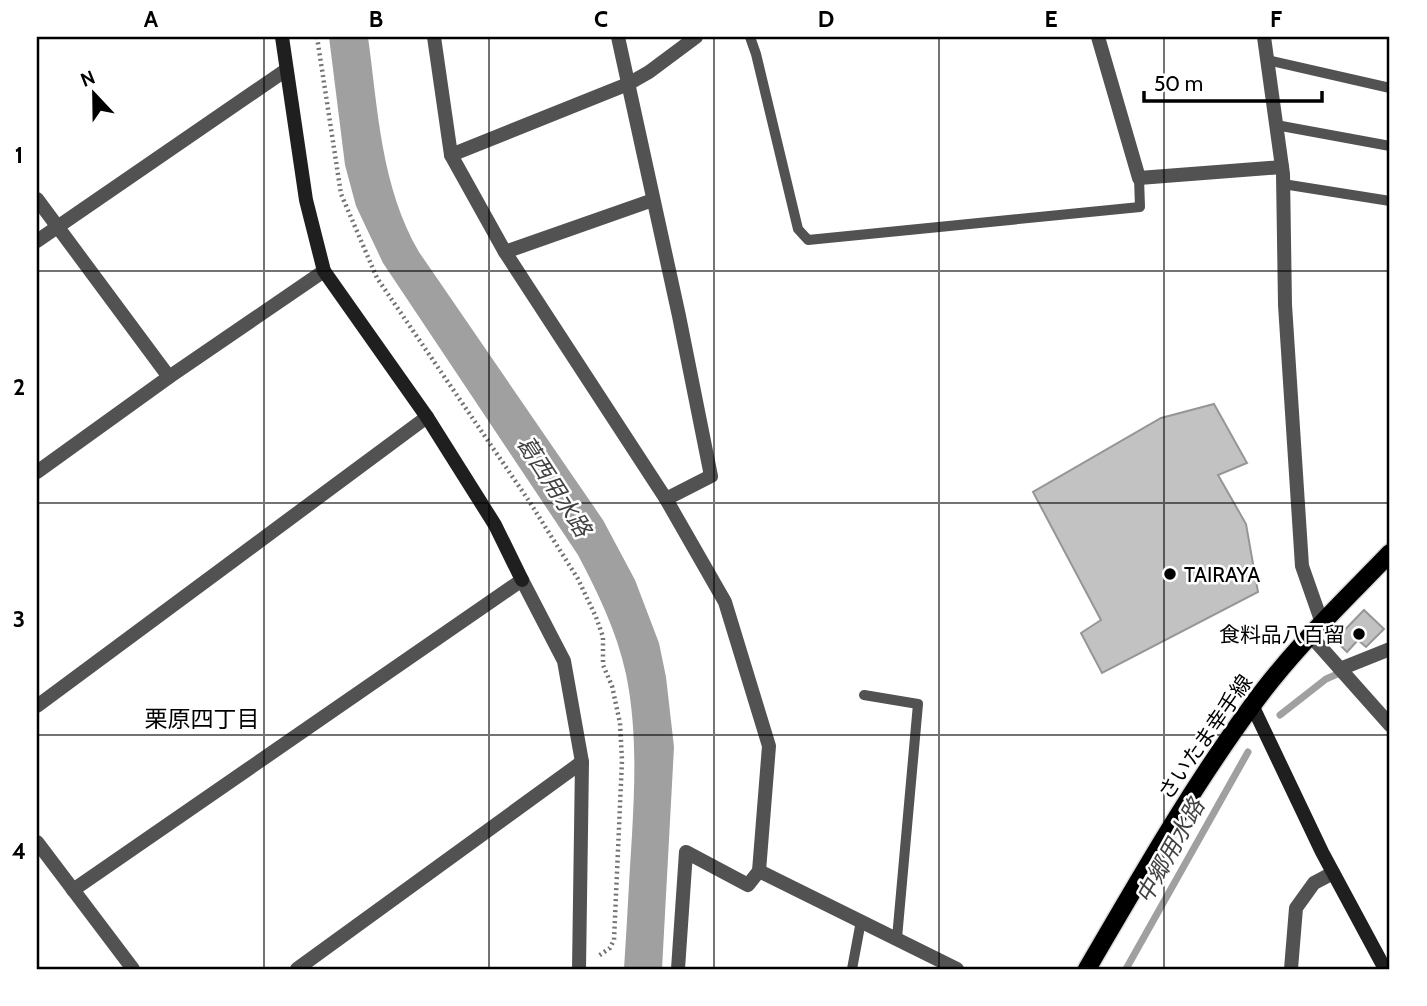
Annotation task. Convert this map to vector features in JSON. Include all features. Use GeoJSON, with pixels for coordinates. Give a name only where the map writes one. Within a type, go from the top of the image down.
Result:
{"type":"FeatureCollection","features":[{"type":"Feature","properties":{"kind":"main road","name":"さいたま幸手線"},"geometry":{"type":"LineString","coordinates":[[1087,969],[1175,819],[1252,705],[1316,629],[1390,553]]}},
{"type":"Feature","properties":{"kind":"street"},"geometry":{"type":"LineString","coordinates":[[282,37],[306,200],[324,271],[427,417],[495,525],[564,660],[582,762],[579,969]]}},
{"type":"Feature","properties":{"kind":"street"},"geometry":{"type":"LineString","coordinates":[[434,37],[452,155],[505,252],[666,499],[725,602],[769,746],[759,871],[748,885],[686,852],[678,969]]}},
{"type":"Feature","properties":{"kind":"street"},"geometry":{"type":"LineString","coordinates":[[618,37],[712,476],[666,499]]}},
{"type":"Feature","properties":{"kind":"street"},"geometry":{"type":"LineString","coordinates":[[452,155],[628,84],[696,37]]}},
{"type":"Feature","properties":{"kind":"street"},"geometry":{"type":"LineString","coordinates":[[1098,37],[1139,178],[1282,167]]}},
{"type":"Feature","properties":{"kind":"street"},"geometry":{"type":"LineString","coordinates":[[1264,37],[1282,167],[1286,305],[1302,566],[1316,629],[1340,669],[1390,725]]}},
{"type":"Feature","properties":{"kind":"street"},"geometry":{"type":"LineString","coordinates":[[37,242],[286,70]]}},
{"type":"Feature","properties":{"kind":"street"},"geometry":{"type":"LineString","coordinates":[[37,199],[169,377]]}},
{"type":"Feature","properties":{"kind":"street"},"geometry":{"type":"LineString","coordinates":[[505,252],[653,200]]}},
{"type":"Feature","properties":{"kind":"street"},"geometry":{"type":"LineString","coordinates":[[37,472],[324,271]]}},
{"type":"Feature","properties":{"kind":"street"},"geometry":{"type":"LineString","coordinates":[[37,706],[427,417]]}},
{"type":"Feature","properties":{"kind":"street"},"geometry":{"type":"LineString","coordinates":[[73,890],[522,580]]}},
{"type":"Feature","properties":{"kind":"street"},"geometry":{"type":"LineString","coordinates":[[1340,669],[1390,649]]}},
{"type":"Feature","properties":{"kind":"street"},"geometry":{"type":"LineString","coordinates":[[1252,705],[1333,873],[1385,969]]}},
{"type":"Feature","properties":{"kind":"street"},"geometry":{"type":"LineString","coordinates":[[297,969],[582,762]]}},
{"type":"Feature","properties":{"kind":"street"},"geometry":{"type":"LineString","coordinates":[[37,842],[133,969]]}},
{"type":"Feature","properties":{"kind":"street"},"geometry":{"type":"LineString","coordinates":[[759,871],[957,969]]}},
{"type":"Feature","properties":{"kind":"street"},"geometry":{"type":"LineString","coordinates":[[1290,969],[1296,908],[1314,883],[1333,873]]}},
{"type":"Feature","properties":{"kind":"lane"},"geometry":{"type":"LineString","coordinates":[[750,37],[757,54],[799,229],[808,240],[1140,207],[1139,178]]}},
{"type":"Feature","properties":{"kind":"lane"},"geometry":{"type":"LineString","coordinates":[[1267,60],[1390,88]]}},
{"type":"Feature","properties":{"kind":"lane"},"geometry":{"type":"LineString","coordinates":[[1276,125],[1390,146]]}},
{"type":"Feature","properties":{"kind":"lane"},"geometry":{"type":"LineString","coordinates":[[1283,184],[1390,201]]}},
{"type":"Feature","properties":{"kind":"lane"},"geometry":{"type":"LineString","coordinates":[[864,695],[918,704],[897,938]]}},
{"type":"Feature","properties":{"kind":"lane"},"geometry":{"type":"LineString","coordinates":[[852,969],[861,921]]}},
{"type":"Feature","properties":{"kind":"water","name":"葛西用水路"},"geometry":{"type":"Polygon","coordinates":[[[329,37],[368,37],[383,148],[396,201],[406,227],[419,252],[603,520],[635,580],[659,643],[674,747],[662,969],[624,969],[634,754],[630,694],[612,628],[578,555],[383,263],[356,206],[345,165],[329,37]]]}},
{"type":"Feature","properties":{"kind":"building"},"geometry":{"type":"Polygon","coordinates":[[[1214,404],[1247,463],[1218,475],[1246,524],[1258,592],[1102,673],[1081,633],[1101,620],[1033,492],[1161,418],[1214,404]]]}},
{"type":"Feature","properties":{"kind":"building","name":"食料品八百留"},"geometry":{"type":"Polygon","coordinates":[[[1364,610],[1384,629],[1366,647],[1358,640],[1347,652],[1335,640],[1364,610]]]}},
{"type":"Feature","properties":{"kind":"waterway","name":"中郷用水路"},"geometry":{"type":"LineString","coordinates":[[1280,715],[1326,679],[1342,672]]}},
{"type":"Feature","properties":{"kind":"waterway","name":"中郷用水路"},"geometry":{"type":"LineString","coordinates":[[1126,969],[1248,752]]}},
{"type":"Feature","properties":{"kind":"place","name":"TAIRAYA"},"geometry":{"type":"Point","coordinates":[1170,574]}},
{"type":"Feature","properties":{"kind":"place","name":"食料品八百留"},"geometry":{"type":"Point","coordinates":[1359,634]}},
{"type":"Feature","properties":{"kind":"district","name":"栗原四丁目"},"geometry":{"type":"Point","coordinates":[202,719]}}]}
